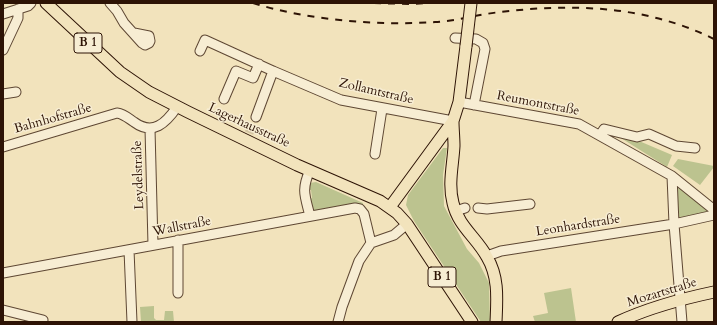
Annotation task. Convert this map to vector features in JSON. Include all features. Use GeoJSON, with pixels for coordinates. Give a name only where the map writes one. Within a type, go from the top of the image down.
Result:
{"type":"FeatureCollection","features":[{"type":"Feature","properties":{"kind":"main road","name":"B 1"},"geometry":{"type":"LineString","coordinates":[[46,3],[120,72],[132,81],[177,107]]}},
{"type":"Feature","properties":{"kind":"main road"},"geometry":{"type":"LineString","coordinates":[[390,207],[453,121],[459,102],[471,3]]}},
{"type":"Feature","properties":{"kind":"main road","name":"Lagerhausstraße"},"geometry":{"type":"LineString","coordinates":[[177,107],[248,136],[310,170],[380,201],[390,207],[407,224]]}},
{"type":"Feature","properties":{"kind":"main road"},"geometry":{"type":"LineString","coordinates":[[453,121],[454,146],[450,180],[453,203],[460,210],[464,227],[487,256],[494,273],[498,290],[496,322]]}},
{"type":"Feature","properties":{"kind":"main road","name":"B 1"},"geometry":{"type":"LineString","coordinates":[[407,224],[472,322]]}},
{"type":"Feature","properties":{"kind":"main road","name":"Mozartstraße"},"geometry":{"type":"LineString","coordinates":[[618,322],[650,309],[714,292]]}},
{"type":"Feature","properties":{"kind":"street"},"geometry":{"type":"LineString","coordinates":[[3,14],[28,6],[30,3]]}},
{"type":"Feature","properties":{"kind":"street"},"geometry":{"type":"LineString","coordinates":[[110,3],[118,11],[124,23],[134,33]]}},
{"type":"Feature","properties":{"kind":"street"},"geometry":{"type":"LineString","coordinates":[[3,50],[18,18],[18,9]]}},
{"type":"Feature","properties":{"kind":"street"},"geometry":{"type":"LineString","coordinates":[[455,38],[476,39],[483,43],[485,49],[474,105]]}},
{"type":"Feature","properties":{"kind":"street","name":"Zollamtstraße"},"geometry":{"type":"LineString","coordinates":[[200,51],[205,40],[341,100],[382,109],[453,121]]}},
{"type":"Feature","properties":{"kind":"street"},"geometry":{"type":"LineString","coordinates":[[224,98],[236,71],[253,78],[257,63]]}},
{"type":"Feature","properties":{"kind":"street"},"geometry":{"type":"LineString","coordinates":[[256,117],[269,92],[273,71]]}},
{"type":"Feature","properties":{"kind":"street"},"geometry":{"type":"LineString","coordinates":[[3,94],[16,92]]}},
{"type":"Feature","properties":{"kind":"street","name":"Reumontstraße"},"geometry":{"type":"LineString","coordinates":[[459,102],[574,123],[585,127],[672,176],[713,209],[714,212]]}},
{"type":"Feature","properties":{"kind":"street"},"geometry":{"type":"LineString","coordinates":[[150,128],[161,125],[177,107]]}},
{"type":"Feature","properties":{"kind":"street"},"geometry":{"type":"LineString","coordinates":[[375,154],[382,109]]}},
{"type":"Feature","properties":{"kind":"street","name":"Bahnhofstraße"},"geometry":{"type":"LineString","coordinates":[[3,147],[110,116],[122,114],[143,128],[150,128]]}},
{"type":"Feature","properties":{"kind":"street","name":"Leydelstraße"},"geometry":{"type":"LineString","coordinates":[[150,128],[153,245]]}},
{"type":"Feature","properties":{"kind":"street"},"geometry":{"type":"LineString","coordinates":[[600,136],[604,129],[636,136],[650,134],[676,146],[695,148]]}},
{"type":"Feature","properties":{"kind":"street"},"geometry":{"type":"LineString","coordinates":[[310,170],[304,189],[310,216]]}},
{"type":"Feature","properties":{"kind":"street"},"geometry":{"type":"LineString","coordinates":[[672,176],[674,224],[682,322]]}},
{"type":"Feature","properties":{"kind":"street"},"geometry":{"type":"LineString","coordinates":[[478,208],[487,209],[530,204]]}},
{"type":"Feature","properties":{"kind":"street","name":"Wallstraße"},"geometry":{"type":"LineString","coordinates":[[3,273],[358,208],[364,214],[371,243]]}},
{"type":"Feature","properties":{"kind":"street","name":"Leonhardstraße"},"geometry":{"type":"LineString","coordinates":[[487,256],[501,251],[674,224],[714,215]]}},
{"type":"Feature","properties":{"kind":"street"},"geometry":{"type":"LineString","coordinates":[[338,322],[359,261],[371,243],[394,235],[407,224]]}},
{"type":"Feature","properties":{"kind":"street"},"geometry":{"type":"LineString","coordinates":[[178,240],[178,292]]}},
{"type":"Feature","properties":{"kind":"street"},"geometry":{"type":"LineString","coordinates":[[130,250],[132,322]]}},
{"type":"Feature","properties":{"kind":"street"},"geometry":{"type":"LineString","coordinates":[[3,310],[43,320]]}},
{"type":"Feature","properties":{"kind":"green space"},"geometry":{"type":"Polygon","coordinates":[[[613,133],[632,138],[672,155],[667,167],[613,133]]]}},
{"type":"Feature","properties":{"kind":"green space"},"geometry":{"type":"Polygon","coordinates":[[[443,148],[447,148],[443,175],[444,206],[467,249],[479,263],[489,283],[490,322],[481,322],[414,221],[406,205],[408,195],[443,148]]]}},
{"type":"Feature","properties":{"kind":"green space"},"geometry":{"type":"Polygon","coordinates":[[[678,159],[714,167],[700,185],[673,166],[678,159]]]}},
{"type":"Feature","properties":{"kind":"green space"},"geometry":{"type":"Polygon","coordinates":[[[316,182],[363,203],[363,205],[356,203],[312,211],[310,199],[312,198],[311,190],[309,190],[310,183],[316,182]]]}},
{"type":"Feature","properties":{"kind":"green space"},"geometry":{"type":"Polygon","coordinates":[[[677,184],[710,210],[709,212],[679,218],[677,217],[675,188],[677,184]]]}},
{"type":"Feature","properties":{"kind":"green space"},"geometry":{"type":"Polygon","coordinates":[[[571,288],[576,322],[535,322],[533,316],[548,313],[544,293],[571,288]]]}},
{"type":"Feature","properties":{"kind":"green space"},"geometry":{"type":"Polygon","coordinates":[[[154,306],[154,318],[156,320],[164,320],[165,311],[173,311],[174,322],[141,322],[140,307],[154,306]]]}},
{"type":"Feature","properties":{"kind":"tunnel"},"geometry":{"type":"LineString","coordinates":[[249,133],[256,117]]}},
{"type":"Feature","properties":{"kind":"railway"},"geometry":{"type":"LineString","coordinates":[[253,3],[319,18],[390,23],[443,21],[528,9],[583,8],[610,10],[663,20],[689,28],[714,39]]}},
{"type":"Feature","properties":{"kind":"railway"},"geometry":{"type":"LineString","coordinates":[[374,3],[430,3]]}}]}
